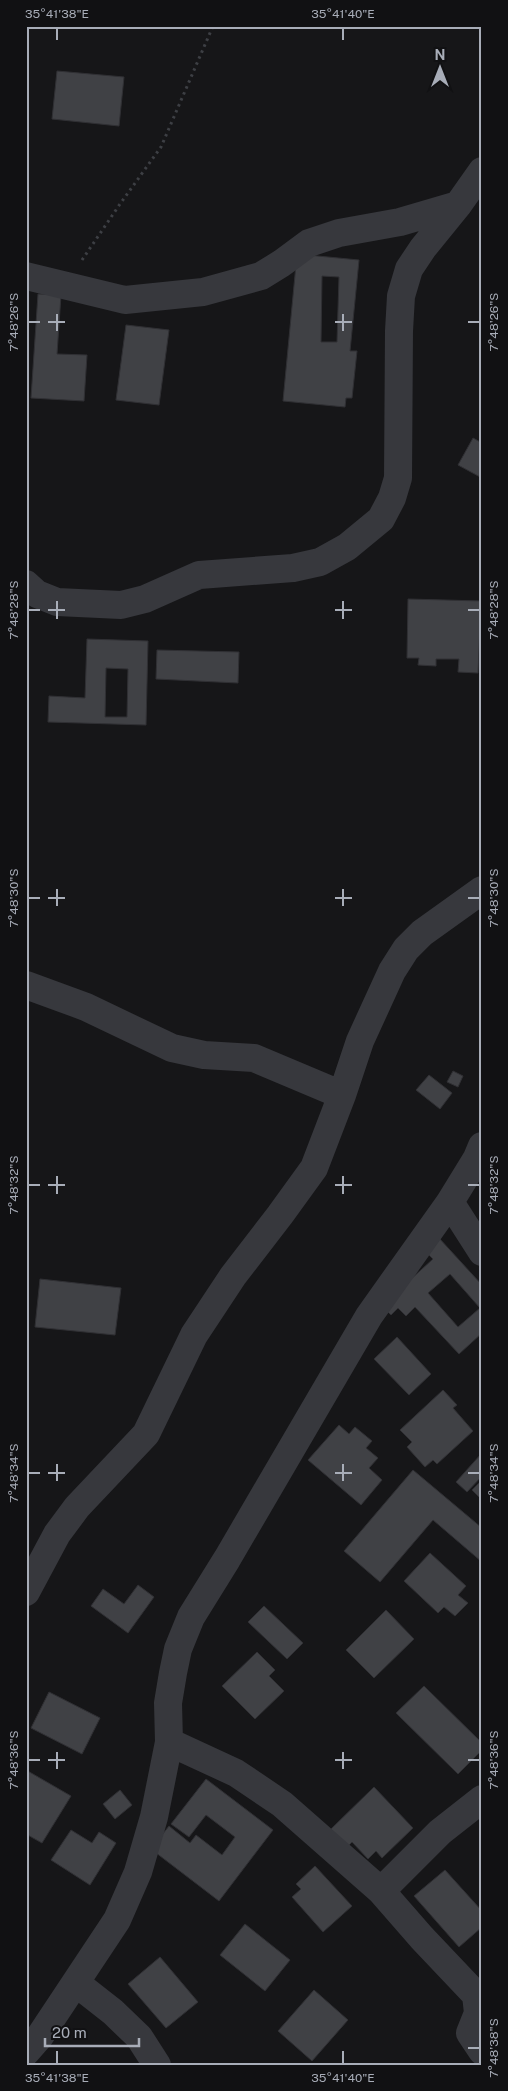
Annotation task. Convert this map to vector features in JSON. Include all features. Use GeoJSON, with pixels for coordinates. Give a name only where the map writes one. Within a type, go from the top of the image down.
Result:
{"type":"FeatureCollection","features":[{"type":"Feature","properties":{"kind":"street"},"geometry":{"type":"LineString","coordinates":[[26,584],[38,594],[57,602],[112,606],[133,603],[198,575],[293,568],[320,562],[347,547],[381,520],[392,498],[398,478],[399,330],[402,296],[409,269],[482,171]]}},
{"type":"Feature","properties":{"kind":"street"},"geometry":{"type":"LineString","coordinates":[[26,276],[125,300],[203,292],[260,276],[282,263],[308,243],[316,240],[340,233],[400,222],[458,205]]}},
{"type":"Feature","properties":{"kind":"street"},"geometry":{"type":"LineString","coordinates":[[26,1592],[57,1534],[77,1507],[146,1434],[194,1335],[233,1276],[314,1168],[360,1041],[392,971],[406,949],[422,933],[482,890]]}},
{"type":"Feature","properties":{"kind":"street"},"geometry":{"type":"LineString","coordinates":[[26,985],[86,1007],[172,1048],[204,1055],[254,1058],[342,1095]]}},
{"type":"Feature","properties":{"kind":"street"},"geometry":{"type":"LineString","coordinates":[[26,2052],[76,1983],[118,1920],[138,1872],[154,1817],[169,1742],[168,1703],[173,1673],[178,1649],[191,1617],[227,1560],[369,1316],[450,1202],[477,1158],[482,1146]]}},
{"type":"Feature","properties":{"kind":"street"},"geometry":{"type":"LineString","coordinates":[[450,1202],[482,1252]]}},
{"type":"Feature","properties":{"kind":"street"},"geometry":{"type":"LineString","coordinates":[[169,1742],[236,1773],[282,1804],[381,1891],[476,1995],[478,2013],[470,2033],[482,2051]]}},
{"type":"Feature","properties":{"kind":"street"},"geometry":{"type":"LineString","coordinates":[[381,1891],[440,1832],[482,1799]]}},
{"type":"Feature","properties":{"kind":"street"},"geometry":{"type":"LineString","coordinates":[[76,1983],[113,2012],[139,2037],[157,2065]]}},
{"type":"Feature","properties":{"kind":"path"},"geometry":{"type":"LineString","coordinates":[[65,286],[161,147],[213,26]]}},
{"type":"Feature","properties":{"kind":"building"},"geometry":{"type":"Polygon","coordinates":[[[57,71],[124,77],[119,126],[52,119],[57,71]]]}},
{"type":"Feature","properties":{"kind":"building"},"geometry":{"type":"Polygon","coordinates":[[[297,254],[359,260],[350,351],[357,351],[352,398],[346,398],[345,407],[283,401],[297,254]],[[322,276],[321,342],[337,342],[339,277],[322,276]]]}},
{"type":"Feature","properties":{"kind":"building"},"geometry":{"type":"Polygon","coordinates":[[[38,294],[61,295],[57,354],[87,355],[84,401],[31,398],[38,294]]]}},
{"type":"Feature","properties":{"kind":"building"},"geometry":{"type":"Polygon","coordinates":[[[126,325],[169,330],[159,405],[116,400],[126,325]]]}},
{"type":"Feature","properties":{"kind":"building"},"geometry":{"type":"Polygon","coordinates":[[[473,438],[482,443],[482,478],[458,465],[473,438]]]}},
{"type":"Feature","properties":{"kind":"building"},"geometry":{"type":"Polygon","coordinates":[[[408,599],[481,601],[478,673],[458,672],[459,659],[436,659],[436,666],[418,665],[419,658],[407,658],[408,599]]]}},
{"type":"Feature","properties":{"kind":"building"},"geometry":{"type":"Polygon","coordinates":[[[87,639],[148,641],[146,725],[48,722],[49,696],[85,698],[87,639]],[[106,668],[105,717],[127,717],[128,669],[106,668]]]}},
{"type":"Feature","properties":{"kind":"building"},"geometry":{"type":"Polygon","coordinates":[[[157,650],[239,652],[238,683],[156,679],[157,650]]]}},
{"type":"Feature","properties":{"kind":"building"},"geometry":{"type":"Polygon","coordinates":[[[453,1071],[463,1076],[458,1087],[447,1082],[453,1071]]]}},
{"type":"Feature","properties":{"kind":"building"},"geometry":{"type":"Polygon","coordinates":[[[429,1075],[452,1093],[440,1109],[416,1090],[429,1075]]]}},
{"type":"Feature","properties":{"kind":"building"},"geometry":{"type":"Polygon","coordinates":[[[439,1238],[482,1285],[482,1333],[459,1354],[415,1307],[406,1316],[398,1308],[391,1315],[384,1308],[399,1290],[433,1259],[425,1251],[439,1238]],[[450,1274],[428,1293],[458,1327],[480,1308],[450,1274]]]}},
{"type":"Feature","properties":{"kind":"building"},"geometry":{"type":"Polygon","coordinates":[[[40,1279],[121,1288],[115,1335],[35,1327],[40,1279]]]}},
{"type":"Feature","properties":{"kind":"building"},"geometry":{"type":"Polygon","coordinates":[[[397,1337],[431,1374],[409,1395],[374,1359],[397,1337]]]}},
{"type":"Feature","properties":{"kind":"building"},"geometry":{"type":"Polygon","coordinates":[[[443,1390],[457,1405],[453,1408],[473,1431],[437,1464],[433,1460],[425,1467],[407,1447],[412,1442],[400,1430],[443,1390]]]}},
{"type":"Feature","properties":{"kind":"building"},"geometry":{"type":"Polygon","coordinates":[[[339,1425],[349,1434],[355,1427],[372,1441],[366,1448],[378,1458],[369,1468],[382,1480],[361,1505],[308,1460],[339,1425]]]}},
{"type":"Feature","properties":{"kind":"building"},"geometry":{"type":"Polygon","coordinates":[[[482,1453],[482,1476],[467,1492],[456,1482],[482,1453]]]}},
{"type":"Feature","properties":{"kind":"building"},"geometry":{"type":"Polygon","coordinates":[[[413,1470],[482,1528],[482,1562],[433,1520],[380,1582],[344,1551],[413,1470]]]}},
{"type":"Feature","properties":{"kind":"building"},"geometry":{"type":"Polygon","coordinates":[[[482,1480],[482,1500],[472,1490],[482,1480]]]}},
{"type":"Feature","properties":{"kind":"building"},"geometry":{"type":"Polygon","coordinates":[[[430,1553],[466,1586],[458,1595],[468,1603],[455,1616],[444,1607],[438,1613],[404,1581],[430,1553]]]}},
{"type":"Feature","properties":{"kind":"building"},"geometry":{"type":"Polygon","coordinates":[[[138,1585],[154,1597],[128,1633],[91,1606],[103,1589],[124,1604],[138,1585]]]}},
{"type":"Feature","properties":{"kind":"building"},"geometry":{"type":"Polygon","coordinates":[[[264,1606],[303,1643],[287,1659],[248,1622],[264,1606]]]}},
{"type":"Feature","properties":{"kind":"building"},"geometry":{"type":"Polygon","coordinates":[[[386,1610],[414,1639],[374,1678],[346,1650],[386,1610]]]}},
{"type":"Feature","properties":{"kind":"building"},"geometry":{"type":"Polygon","coordinates":[[[257,1652],[275,1670],[269,1676],[284,1691],[255,1719],[222,1686],[257,1652]]]}},
{"type":"Feature","properties":{"kind":"building"},"geometry":{"type":"Polygon","coordinates":[[[424,1686],[482,1743],[482,1750],[458,1774],[396,1713],[424,1686]]]}},
{"type":"Feature","properties":{"kind":"building"},"geometry":{"type":"Polygon","coordinates":[[[49,1692],[100,1718],[82,1754],[31,1728],[49,1692]]]}},
{"type":"Feature","properties":{"kind":"building"},"geometry":{"type":"Polygon","coordinates":[[[26,1770],[71,1796],[42,1843],[26,1834],[26,1770]]]}},
{"type":"Feature","properties":{"kind":"building"},"geometry":{"type":"Polygon","coordinates":[[[206,1779],[273,1830],[219,1901],[151,1849],[169,1826],[190,1843],[196,1835],[222,1855],[235,1837],[206,1815],[189,1837],[171,1824],[206,1779]]]}},
{"type":"Feature","properties":{"kind":"building"},"geometry":{"type":"Polygon","coordinates":[[[374,1787],[413,1828],[382,1858],[376,1851],[368,1859],[352,1842],[347,1847],[331,1829],[374,1787]]]}},
{"type":"Feature","properties":{"kind":"building"},"geometry":{"type":"Polygon","coordinates":[[[120,1790],[132,1805],[115,1819],[103,1804],[120,1790]]]}},
{"type":"Feature","properties":{"kind":"building"},"geometry":{"type":"Polygon","coordinates":[[[71,1830],[92,1843],[99,1832],[116,1843],[90,1885],[51,1860],[71,1830]]]}},
{"type":"Feature","properties":{"kind":"building"},"geometry":{"type":"Polygon","coordinates":[[[315,1866],[352,1906],[323,1932],[292,1897],[301,1889],[296,1884],[315,1866]]]}},
{"type":"Feature","properties":{"kind":"building"},"geometry":{"type":"Polygon","coordinates":[[[445,1870],[482,1911],[482,1927],[459,1947],[414,1896],[445,1870]]]}},
{"type":"Feature","properties":{"kind":"building"},"geometry":{"type":"Polygon","coordinates":[[[245,1924],[290,1960],[265,1991],[220,1955],[245,1924]]]}},
{"type":"Feature","properties":{"kind":"building"},"geometry":{"type":"Polygon","coordinates":[[[160,1957],[198,2002],[166,2028],[128,1984],[160,1957]]]}},
{"type":"Feature","properties":{"kind":"building"},"geometry":{"type":"Polygon","coordinates":[[[314,1990],[348,2020],[312,2061],[278,2031],[314,1990]]]}}]}
